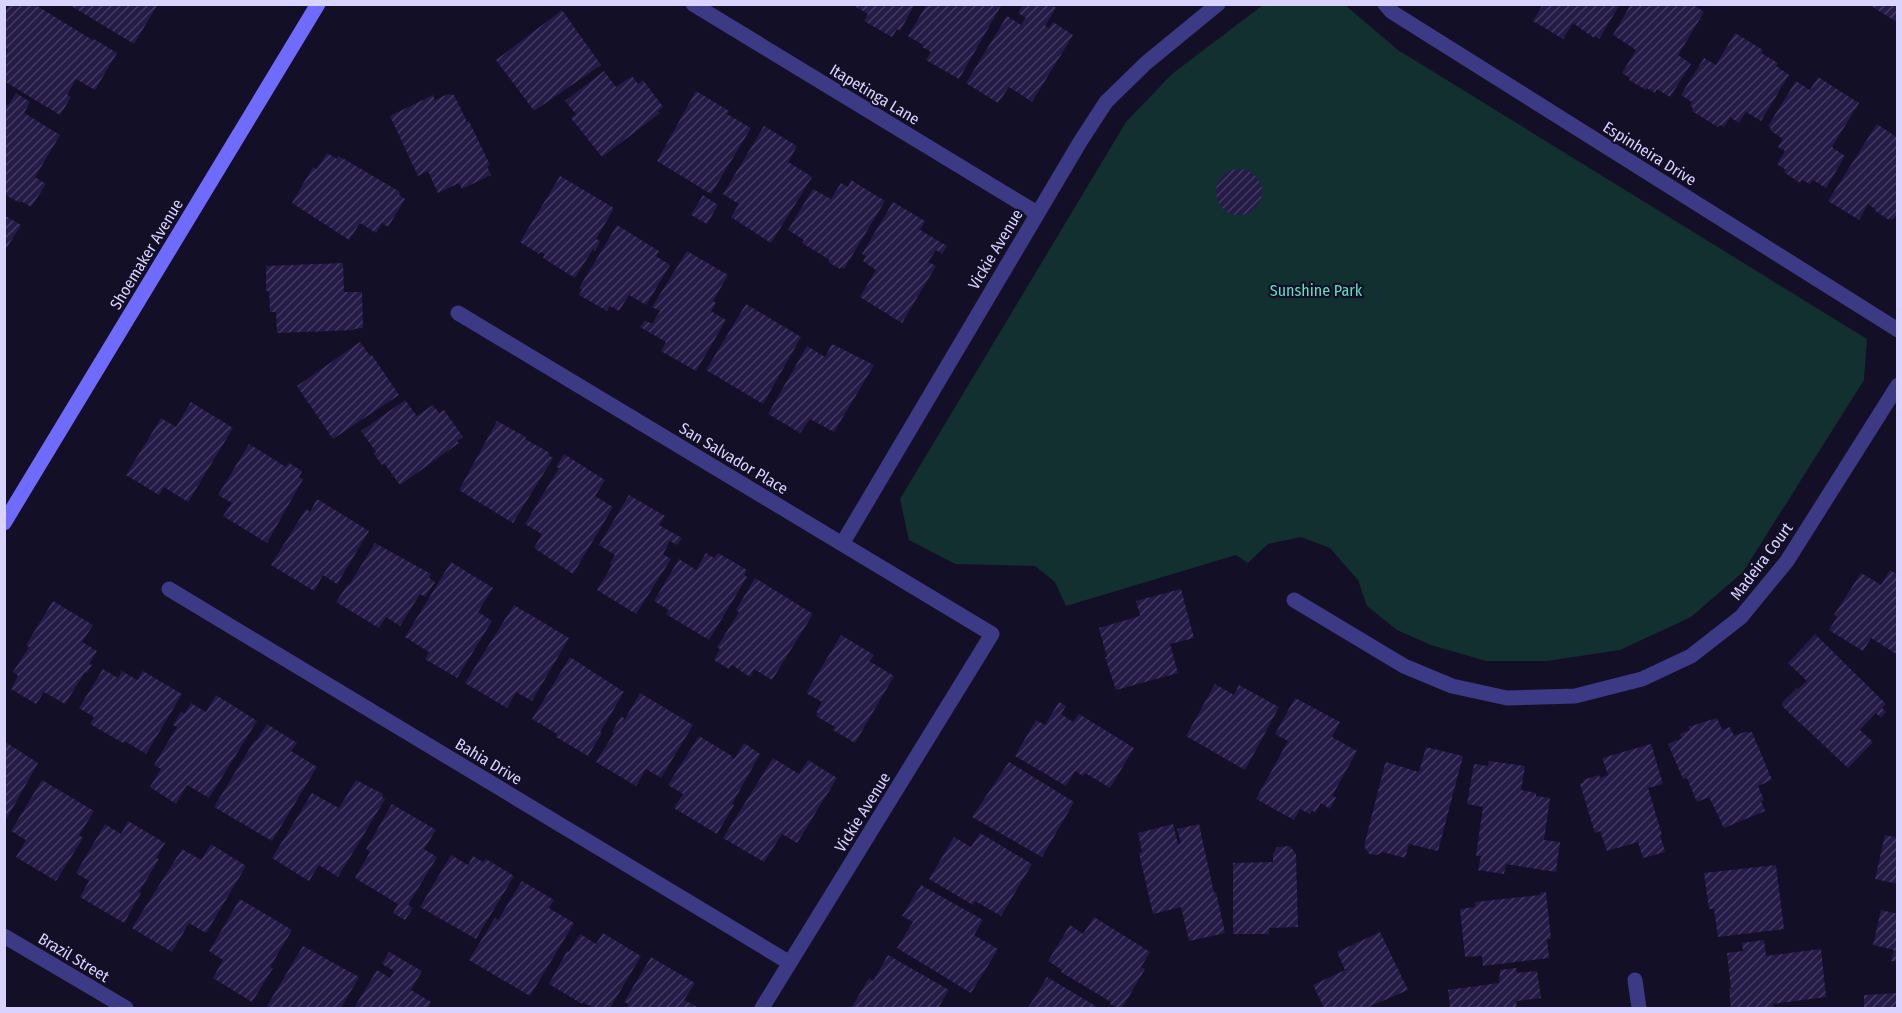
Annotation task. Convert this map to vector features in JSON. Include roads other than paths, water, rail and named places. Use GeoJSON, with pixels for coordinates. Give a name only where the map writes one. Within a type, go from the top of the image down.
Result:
{"type":"FeatureCollection","features":[{"type":"Feature","properties":{"kind":"street","name":"Shoemaker Avenue"},"geometry":{"type":"LineString","coordinates":[[4,523],[318,4]]}},
{"type":"Feature","properties":{"kind":"street","name":"Itapetinga Lane"},"geometry":{"type":"LineString","coordinates":[[693,4],[1037,213]]}},
{"type":"Feature","properties":{"kind":"street","name":"Vickie Avenue"},"geometry":{"type":"LineString","coordinates":[[842,544],[1037,213],[1106,102],[1146,63],[1218,4]]}},
{"type":"Feature","properties":{"kind":"street","name":"Espinheira Drive"},"geometry":{"type":"LineString","coordinates":[[1385,4],[1402,18],[1898,330]]}},
{"type":"Feature","properties":{"kind":"street","name":"San Salvador Place"},"geometry":{"type":"LineString","coordinates":[[458,313],[992,634]]}},
{"type":"Feature","properties":{"kind":"street","name":"Madeira Court"},"geometry":{"type":"LineString","coordinates":[[1294,600],[1404,666],[1452,686],[1507,698],[1575,696],[1642,678],[1691,656],[1741,617],[1787,561],[1898,385]]}},
{"type":"Feature","properties":{"kind":"street","name":"Bahia Drive"},"geometry":{"type":"LineString","coordinates":[[169,589],[790,963]]}},
{"type":"Feature","properties":{"kind":"street","name":"Vickie Avenue"},"geometry":{"type":"LineString","coordinates":[[762,1008],[992,634]]}},
{"type":"Feature","properties":{"kind":"street","name":"Brazil Street"},"geometry":{"type":"LineString","coordinates":[[4,936],[126,1008]]}},
{"type":"Feature","properties":{"kind":"street"},"geometry":{"type":"LineString","coordinates":[[1635,980],[1639,1008]]}},
{"type":"Feature","properties":{"kind":"park label","name":"Sunshine Park"},"geometry":{"type":"Point","coordinates":[1316,290]}}]}
